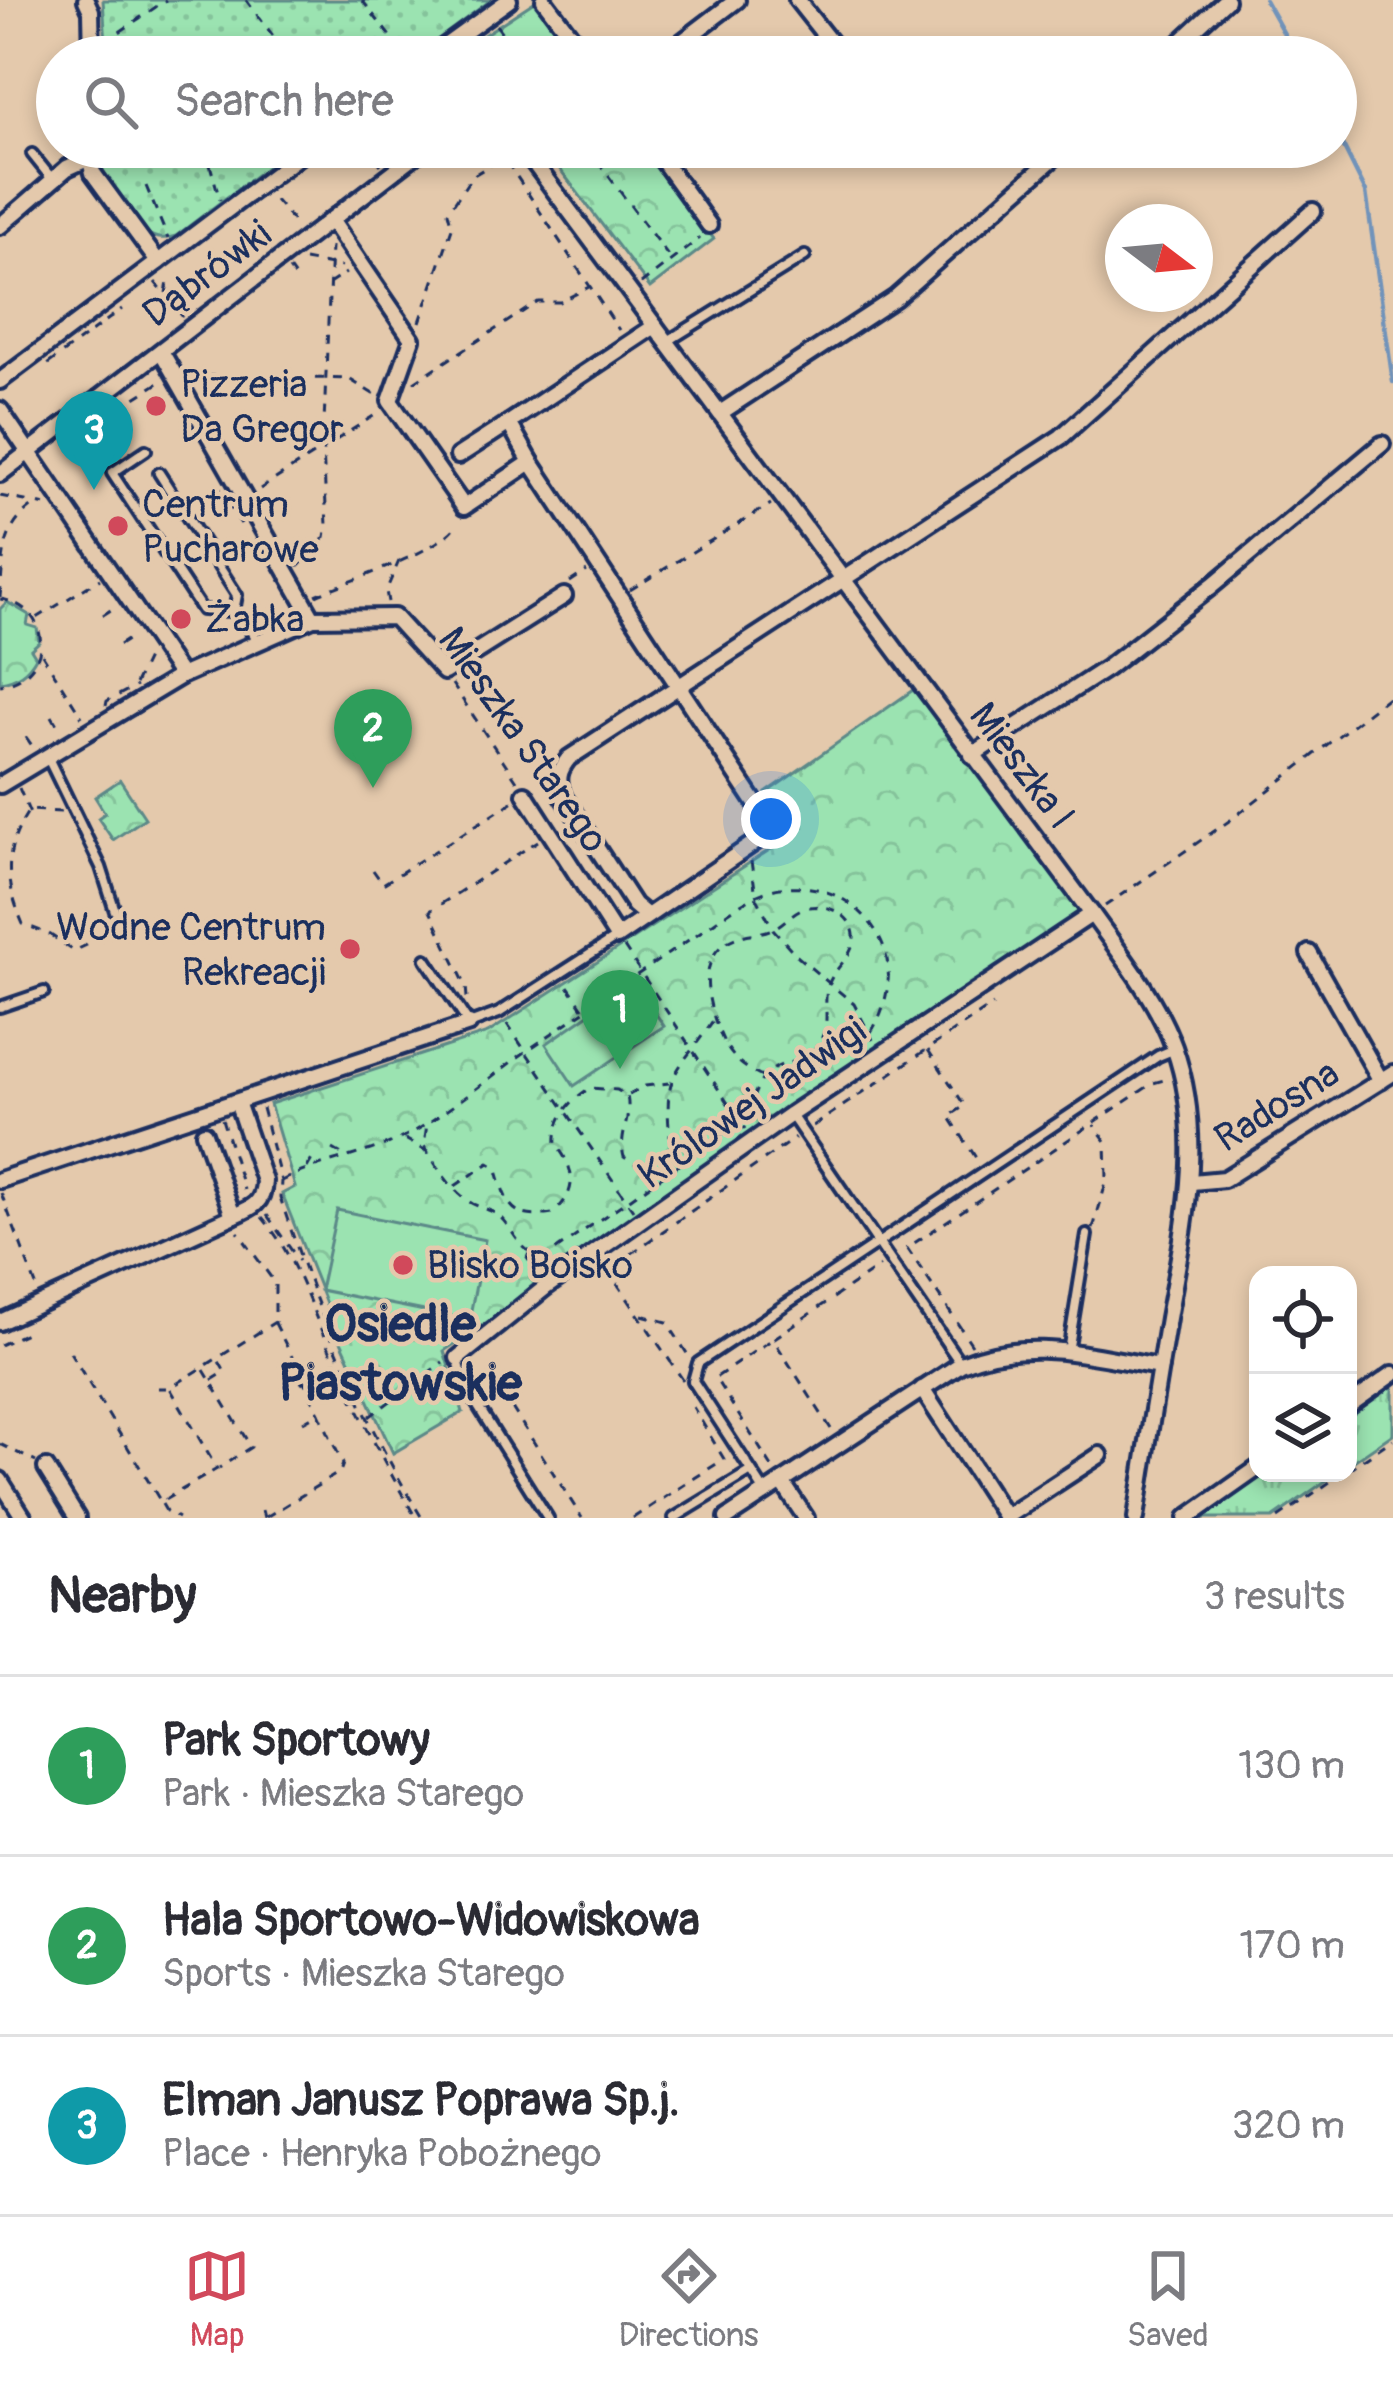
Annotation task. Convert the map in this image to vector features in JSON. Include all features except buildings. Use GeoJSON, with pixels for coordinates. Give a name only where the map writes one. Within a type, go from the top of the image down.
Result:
{"type":"FeatureCollection","features":[{"type":"Feature","properties":{"kind":"street"},"geometry":{"type":"LineString","coordinates":[[86,0],[92,36]]}},
{"type":"Feature","properties":{"kind":"street"},"geometry":{"type":"LineString","coordinates":[[458,36],[508,0]]}},
{"type":"Feature","properties":{"kind":"street"},"geometry":{"type":"LineString","coordinates":[[544,0],[571,36]]}},
{"type":"Feature","properties":{"kind":"street"},"geometry":{"type":"LineString","coordinates":[[690,36],[737,0]]}},
{"type":"Feature","properties":{"kind":"street"},"geometry":{"type":"LineString","coordinates":[[797,0],[825,36]]}},
{"type":"Feature","properties":{"kind":"street"},"geometry":{"type":"LineString","coordinates":[[1187,36],[1226,0]]}},
{"type":"Feature","properties":{"kind":"street"},"geometry":{"type":"LineString","coordinates":[[0,226],[67,168]]}},
{"type":"Feature","properties":{"kind":"street"},"geometry":{"type":"LineString","coordinates":[[97,168],[158,262]]}},
{"type":"Feature","properties":{"kind":"street"},"geometry":{"type":"LineString","coordinates":[[0,381],[283,168]]}},
{"type":"Feature","properties":{"kind":"street","name":"Dąbrówki"},"geometry":{"type":"LineString","coordinates":[[0,474],[399,168]]}},
{"type":"Feature","properties":{"kind":"street","name":"Mieszka I"},"geometry":{"type":"LineString","coordinates":[[538,168],[1093,914],[1146,991],[1175,1049],[1189,1109],[1192,1182],[1136,1518]]}},
{"type":"Feature","properties":{"kind":"street"},"geometry":{"type":"LineString","coordinates":[[667,168],[709,225]]}},
{"type":"Feature","properties":{"kind":"street"},"geometry":{"type":"LineString","coordinates":[[720,413],[895,298],[1042,168]]}},
{"type":"Feature","properties":{"kind":"street"},"geometry":{"type":"LineString","coordinates":[[646,915],[562,796],[561,766],[1060,437],[1313,211]]}},
{"type":"Feature","properties":{"kind":"street"},"geometry":{"type":"LineString","coordinates":[[332,220],[412,339],[390,400],[464,507],[531,462]]}},
{"type":"Feature","properties":{"kind":"street"},"geometry":{"type":"LineString","coordinates":[[458,456],[655,326]]}},
{"type":"Feature","properties":{"kind":"street"},"geometry":{"type":"LineString","coordinates":[[161,351],[169,378],[314,611]]}},
{"type":"Feature","properties":{"kind":"street"},"geometry":{"type":"LineString","coordinates":[[0,410],[181,676]]}},
{"type":"Feature","properties":{"kind":"street"},"geometry":{"type":"LineString","coordinates":[[509,423],[772,830],[617,937]]}},
{"type":"Feature","properties":{"kind":"street"},"geometry":{"type":"LineString","coordinates":[[972,755],[1107,668],[1382,444]]}},
{"type":"Feature","properties":{"kind":"street"},"geometry":{"type":"LineString","coordinates":[[445,673],[560,598]]}},
{"type":"Feature","properties":{"kind":"street","name":"Mieszka Starego"},"geometry":{"type":"LineString","coordinates":[[8,783],[42,755],[181,676],[314,611],[394,617],[445,673]]}},
{"type":"Feature","properties":{"kind":"street","name":"Mieszka Starego"},"geometry":{"type":"LineString","coordinates":[[525,794],[617,937]]}},
{"type":"Feature","properties":{"kind":"street","name":"Królowej Jadwigi"},"geometry":{"type":"LineString","coordinates":[[458,1358],[546,1287],[790,1114],[1093,914]]}},
{"type":"Feature","properties":{"kind":"street"},"geometry":{"type":"LineString","coordinates":[[1309,953],[1387,1077]]}},
{"type":"Feature","properties":{"kind":"street"},"geometry":{"type":"LineString","coordinates":[[1,1180],[469,1024]]}},
{"type":"Feature","properties":{"kind":"street","name":"Radosna"},"geometry":{"type":"LineString","coordinates":[[1192,1182],[1224,1179],[1387,1077]]}},
{"type":"Feature","properties":{"kind":"street"},"geometry":{"type":"LineString","coordinates":[[0,1322],[258,1209],[264,1181],[237,1102]]}},
{"type":"Feature","properties":{"kind":"street"},"geometry":{"type":"LineString","coordinates":[[204,1133],[232,1222]]}},
{"type":"Feature","properties":{"kind":"street"},"geometry":{"type":"LineString","coordinates":[[727,1518],[779,1478],[961,1364],[1008,1348],[1160,1366]]}},
{"type":"Feature","properties":{"kind":"street"},"geometry":{"type":"LineString","coordinates":[[1357,1400],[1393,1374]]}},
{"type":"Feature","properties":{"kind":"street"},"geometry":{"type":"LineString","coordinates":[[922,1389],[1004,1518],[1100,1455]]}},
{"type":"Feature","properties":{"kind":"street"},"geometry":{"type":"LineString","coordinates":[[46,1468],[77,1518]]}},
{"type":"Feature","properties":{"kind":"street"},"geometry":{"type":"LineString","coordinates":[[1187,1518],[1249,1474]]}},
{"type":"Feature","properties":{"kind":"street"},"geometry":{"type":"LineString","coordinates":[[779,1478],[806,1518]]}},
{"type":"Feature","properties":{"kind":"street"},"geometry":{"type":"LineString","coordinates":[[0,1480],[24,1518]]}},
{"type":"Feature","properties":{"kind":"lane"},"geometry":{"type":"LineString","coordinates":[[32,154],[36,159]]}},
{"type":"Feature","properties":{"kind":"lane"},"geometry":{"type":"LineString","coordinates":[[42,168],[52,181]]}},
{"type":"Feature","properties":{"kind":"lane"},"geometry":{"type":"LineString","coordinates":[[667,341],[805,256]]}},
{"type":"Feature","properties":{"kind":"lane"},"geometry":{"type":"LineString","coordinates":[[146,450],[112,472],[202,610],[234,611],[260,641]]}},
{"type":"Feature","properties":{"kind":"lane"},"geometry":{"type":"LineString","coordinates":[[159,473],[237,595],[234,611]]}},
{"type":"Feature","properties":{"kind":"lane"},"geometry":{"type":"LineString","coordinates":[[42,755],[101,867],[115,911]]}},
{"type":"Feature","properties":{"kind":"lane"},"geometry":{"type":"LineString","coordinates":[[426,959],[469,1024],[500,1013],[617,937]]}},
{"type":"Feature","properties":{"kind":"lane"},"geometry":{"type":"LineString","coordinates":[[0,1007],[44,992]]}},
{"type":"Feature","properties":{"kind":"lane"},"geometry":{"type":"LineString","coordinates":[[765,1493],[693,1382],[698,1363],[1175,1049]]}},
{"type":"Feature","properties":{"kind":"lane"},"geometry":{"type":"LineString","coordinates":[[790,1114],[961,1364]]}},
{"type":"Feature","properties":{"kind":"lane"},"geometry":{"type":"LineString","coordinates":[[1068,1352],[1088,1235]]}},
{"type":"Feature","properties":{"kind":"lane"},"geometry":{"type":"LineString","coordinates":[[458,1358],[464,1384],[548,1518]]}},
{"type":"Feature","properties":{"kind":"lane"},"geometry":{"type":"LineString","coordinates":[[674,1518],[751,1471]]}},
{"type":"Feature","properties":{"kind":"path"},"geometry":{"type":"LineString","coordinates":[[115,36],[166,0]]}},
{"type":"Feature","properties":{"kind":"path"},"geometry":{"type":"LineString","coordinates":[[246,0],[273,36]]}},
{"type":"Feature","properties":{"kind":"path"},"geometry":{"type":"LineString","coordinates":[[362,0],[390,36]]}},
{"type":"Feature","properties":{"kind":"path"},"geometry":{"type":"LineString","coordinates":[[488,14],[504,36]]}},
{"type":"Feature","properties":{"kind":"path"},"geometry":{"type":"LineString","coordinates":[[211,168],[224,213]]}},
{"type":"Feature","properties":{"kind":"path"},"geometry":{"type":"LineString","coordinates":[[383,168],[389,176]]}},
{"type":"Feature","properties":{"kind":"path"},"geometry":{"type":"LineString","coordinates":[[412,339],[452,228],[448,212],[472,176],[485,168]]}},
{"type":"Feature","properties":{"kind":"path"},"geometry":{"type":"LineString","coordinates":[[510,168],[616,328],[639,338]]}},
{"type":"Feature","properties":{"kind":"path"},"geometry":{"type":"LineString","coordinates":[[603,168],[671,260]]}},
{"type":"Feature","properties":{"kind":"path"},"geometry":{"type":"LineString","coordinates":[[146,186],[168,240]]}},
{"type":"Feature","properties":{"kind":"path"},"geometry":{"type":"LineString","coordinates":[[275,200],[308,239]]}},
{"type":"Feature","properties":{"kind":"path"},"geometry":{"type":"LineString","coordinates":[[295,569],[325,537],[323,450],[332,220]]}},
{"type":"Feature","properties":{"kind":"path"},"geometry":{"type":"LineString","coordinates":[[631,292],[705,234],[709,225]]}},
{"type":"Feature","properties":{"kind":"path"},"geometry":{"type":"LineString","coordinates":[[285,256],[352,268],[328,285]]}},
{"type":"Feature","properties":{"kind":"path"},"geometry":{"type":"LineString","coordinates":[[165,294],[169,277]]}},
{"type":"Feature","properties":{"kind":"path"},"geometry":{"type":"LineString","coordinates":[[150,281],[189,324]]}},
{"type":"Feature","properties":{"kind":"path"},"geometry":{"type":"LineString","coordinates":[[390,400],[538,302],[560,302],[589,287]]}},
{"type":"Feature","properties":{"kind":"path"},"geometry":{"type":"LineString","coordinates":[[44,366],[115,317]]}},
{"type":"Feature","properties":{"kind":"path"},"geometry":{"type":"LineString","coordinates":[[76,436],[169,378],[349,379],[387,403],[376,415],[245,498]]}},
{"type":"Feature","properties":{"kind":"path"},"geometry":{"type":"LineString","coordinates":[[229,482],[219,490],[242,525]]}},
{"type":"Feature","properties":{"kind":"path"},"geometry":{"type":"LineString","coordinates":[[0,496],[51,506],[40,490]]}},
{"type":"Feature","properties":{"kind":"path"},"geometry":{"type":"LineString","coordinates":[[620,596],[782,497]]}},
{"type":"Feature","properties":{"kind":"path"},"geometry":{"type":"LineString","coordinates":[[0,685],[22,679],[40,653],[42,635],[36,619],[17,603],[0,599],[6,531],[18,515],[37,503]]}},
{"type":"Feature","properties":{"kind":"path"},"geometry":{"type":"LineString","coordinates":[[314,611],[310,598],[427,551],[454,533],[464,507]]}},
{"type":"Feature","properties":{"kind":"path"},"geometry":{"type":"LineString","coordinates":[[392,604],[388,604],[386,591],[400,559]]}},
{"type":"Feature","properties":{"kind":"path"},"geometry":{"type":"LineString","coordinates":[[560,598],[559,589],[598,563]]}},
{"type":"Feature","properties":{"kind":"path"},"geometry":{"type":"LineString","coordinates":[[36,619],[100,579],[127,619]]}},
{"type":"Feature","properties":{"kind":"path"},"geometry":{"type":"LineString","coordinates":[[103,615],[118,605]]}},
{"type":"Feature","properties":{"kind":"path"},"geometry":{"type":"LineString","coordinates":[[105,712],[107,701],[134,685],[150,651],[136,633],[119,645]]}},
{"type":"Feature","properties":{"kind":"path"},"geometry":{"type":"LineString","coordinates":[[40,653],[87,723]]}},
{"type":"Feature","properties":{"kind":"path","name":"Mieszka Starego"},"geometry":{"type":"LineString","coordinates":[[445,673],[525,794]]}},
{"type":"Feature","properties":{"kind":"path"},"geometry":{"type":"LineString","coordinates":[[134,685],[144,689]]}},
{"type":"Feature","properties":{"kind":"path"},"geometry":{"type":"LineString","coordinates":[[1093,914],[1232,819],[1393,693]]}},
{"type":"Feature","properties":{"kind":"path"},"geometry":{"type":"LineString","coordinates":[[52,716],[64,736]]}},
{"type":"Feature","properties":{"kind":"path"},"geometry":{"type":"LineString","coordinates":[[26,737],[42,755]]}},
{"type":"Feature","properties":{"kind":"path"},"geometry":{"type":"LineString","coordinates":[[8,783],[34,821]]}},
{"type":"Feature","properties":{"kind":"path"},"geometry":{"type":"LineString","coordinates":[[373,870],[383,884],[525,794]]}},
{"type":"Feature","properties":{"kind":"path"},"geometry":{"type":"LineString","coordinates":[[29,810],[75,812]]}},
{"type":"Feature","properties":{"kind":"path"},"geometry":{"type":"LineString","coordinates":[[29,810],[14,834],[8,889],[23,924],[50,934],[74,951],[116,931],[115,911]]}},
{"type":"Feature","properties":{"kind":"path"},"geometry":{"type":"LineString","coordinates":[[467,997],[430,911],[550,833]]}},
{"type":"Feature","properties":{"kind":"path"},"geometry":{"type":"LineString","coordinates":[[746,848],[756,896],[772,929],[854,1004],[882,1052]]}},
{"type":"Feature","properties":{"kind":"path"},"geometry":{"type":"LineString","coordinates":[[281,1181],[404,1138],[756,896],[782,888],[816,888],[866,916],[885,949],[887,990],[869,1034],[843,1053],[781,1064],[763,1078],[740,1122],[549,1256],[529,1252],[500,1217],[471,1203],[453,1187],[424,1145],[427,1124]]}},
{"type":"Feature","properties":{"kind":"path"},"geometry":{"type":"LineString","coordinates":[[763,1078],[734,1059],[725,1047],[705,984],[714,957],[737,937],[772,929],[802,909],[816,906],[843,915],[852,925],[853,948],[830,981],[825,1029],[806,1062]]}},
{"type":"Feature","properties":{"kind":"path"},"geometry":{"type":"LineString","coordinates":[[617,937],[753,1140]]}},
{"type":"Feature","properties":{"kind":"path"},"geometry":{"type":"LineString","coordinates":[[561,974],[585,1010]]}},
{"type":"Feature","properties":{"kind":"path"},"geometry":{"type":"LineString","coordinates":[[686,1384],[608,1270],[993,1005]]}},
{"type":"Feature","properties":{"kind":"path"},"geometry":{"type":"LineString","coordinates":[[500,1013],[640,1221]]}},
{"type":"Feature","properties":{"kind":"path"},"geometry":{"type":"LineString","coordinates":[[627,1096],[630,1120],[621,1145],[624,1157],[646,1170],[658,1167],[671,1148],[666,1119],[669,1083],[685,1054],[715,1019]]}},
{"type":"Feature","properties":{"kind":"path"},"geometry":{"type":"LineString","coordinates":[[928,1048],[964,1106],[949,1117],[980,1160]]}},
{"type":"Feature","properties":{"kind":"path"},"geometry":{"type":"LineString","coordinates":[[974,1348],[907,1248],[1164,1080]]}},
{"type":"Feature","properties":{"kind":"path"},"geometry":{"type":"LineString","coordinates":[[627,1096],[645,1086],[669,1083]]}},
{"type":"Feature","properties":{"kind":"path"},"geometry":{"type":"LineString","coordinates":[[453,1187],[489,1163],[496,1167],[500,1190],[514,1209],[528,1216],[552,1214],[570,1193],[573,1179],[554,1138],[565,1109],[590,1088],[617,1090],[627,1096]]}},
{"type":"Feature","properties":{"kind":"path"},"geometry":{"type":"LineString","coordinates":[[222,1118],[246,1194],[303,1268],[364,1420]]}},
{"type":"Feature","properties":{"kind":"path"},"geometry":{"type":"LineString","coordinates":[[1088,1235],[1098,1224],[1108,1179],[1106,1141],[1093,1123]]}},
{"type":"Feature","properties":{"kind":"path"},"geometry":{"type":"LineString","coordinates":[[404,1138],[428,1152]]}},
{"type":"Feature","properties":{"kind":"path"},"geometry":{"type":"LineString","coordinates":[[333,1149],[348,1157]]}},
{"type":"Feature","properties":{"kind":"path"},"geometry":{"type":"LineString","coordinates":[[306,1171],[315,1154]]}},
{"type":"Feature","properties":{"kind":"path"},"geometry":{"type":"LineString","coordinates":[[1,1180],[42,1304]]}},
{"type":"Feature","properties":{"kind":"path"},"geometry":{"type":"LineString","coordinates":[[258,1209],[299,1270],[316,1319],[364,1420],[419,1518]]}},
{"type":"Feature","properties":{"kind":"path"},"geometry":{"type":"LineString","coordinates":[[232,1222],[275,1282],[275,1322],[343,1467],[265,1517],[262,1510]]}},
{"type":"Feature","properties":{"kind":"path"},"geometry":{"type":"LineString","coordinates":[[529,1252],[527,1258],[546,1287]]}},
{"type":"Feature","properties":{"kind":"path"},"geometry":{"type":"LineString","coordinates":[[779,1478],[715,1378],[882,1264]]}},
{"type":"Feature","properties":{"kind":"path"},"geometry":{"type":"LineString","coordinates":[[640,1314],[667,1322],[688,1355],[705,1344]]}},
{"type":"Feature","properties":{"kind":"path"},"geometry":{"type":"LineString","coordinates":[[158,1388],[171,1386],[275,1322]]}},
{"type":"Feature","properties":{"kind":"path"},"geometry":{"type":"LineString","coordinates":[[235,1337],[241,1344]]}},
{"type":"Feature","properties":{"kind":"path"},"geometry":{"type":"LineString","coordinates":[[773,1340],[836,1435]]}},
{"type":"Feature","properties":{"kind":"path"},"geometry":{"type":"LineString","coordinates":[[70,1352],[166,1511],[178,1518]]}},
{"type":"Feature","properties":{"kind":"path"},"geometry":{"type":"LineString","coordinates":[[364,1420],[451,1356],[458,1358]]}},
{"type":"Feature","properties":{"kind":"path"},"geometry":{"type":"LineString","coordinates":[[161,1502],[251,1447],[202,1357]]}},
{"type":"Feature","properties":{"kind":"path"},"geometry":{"type":"LineString","coordinates":[[211,1381],[225,1372],[217,1358]]}},
{"type":"Feature","properties":{"kind":"path"},"geometry":{"type":"LineString","coordinates":[[167,1378],[218,1469]]}},
{"type":"Feature","properties":{"kind":"path"},"geometry":{"type":"LineString","coordinates":[[286,1394],[304,1381]]}},
{"type":"Feature","properties":{"kind":"path"},"geometry":{"type":"LineString","coordinates":[[633,1518],[724,1459],[691,1408],[698,1403]]}},
{"type":"Feature","properties":{"kind":"path"},"geometry":{"type":"LineString","coordinates":[[512,1408],[582,1518]]}},
{"type":"Feature","properties":{"kind":"path"},"geometry":{"type":"LineString","coordinates":[[175,1417],[183,1412]]}},
{"type":"Feature","properties":{"kind":"path"},"geometry":{"type":"LineString","coordinates":[[303,1422],[319,1413]]}},
{"type":"Feature","properties":{"kind":"path"},"geometry":{"type":"LineString","coordinates":[[1357,1464],[1393,1439]]}},
{"type":"Feature","properties":{"kind":"path"},"geometry":{"type":"LineString","coordinates":[[0,1444],[46,1468]]}},
{"type":"Feature","properties":{"kind":"path"},"geometry":{"type":"LineString","coordinates":[[195,1450],[203,1446]]}},
{"type":"Feature","properties":{"kind":"path"},"geometry":{"type":"LineString","coordinates":[[1278,1518],[1330,1482]]}},
{"type":"Feature","properties":{"kind":"path"},"geometry":{"type":"LineString","coordinates":[[299,1487],[304,1494]]}},
{"type":"Feature","properties":{"kind":"green space"},"geometry":{"type":"Polygon","coordinates":[[[103,0],[491,0],[442,36],[106,36],[103,0]]]}},
{"type":"Feature","properties":{"kind":"green space"},"geometry":{"type":"Polygon","coordinates":[[[534,2],[560,36],[482,36],[534,2]]]}},
{"type":"Feature","properties":{"kind":"green space"},"geometry":{"type":"Polygon","coordinates":[[[102,168],[265,168],[176,236],[147,233],[102,168]]]}},
{"type":"Feature","properties":{"kind":"green space"},"geometry":{"type":"Polygon","coordinates":[[[559,168],[660,168],[714,239],[650,288],[559,168]]]}},
{"type":"Feature","properties":{"kind":"green space"},"geometry":{"type":"Polygon","coordinates":[[[7,602],[29,615],[27,625],[37,628],[39,642],[31,649],[36,657],[26,671],[0,682],[0,609],[7,602]]]}},
{"type":"Feature","properties":{"kind":"green space"},"geometry":{"type":"Polygon","coordinates":[[[913,690],[972,755],[1092,914],[444,1351],[463,1412],[393,1453],[340,1339],[282,1194],[295,1187],[270,1104],[488,1033],[794,834],[766,793],[913,690]]]}},
{"type":"Feature","properties":{"kind":"green space"},"geometry":{"type":"Polygon","coordinates":[[[120,780],[145,818],[113,840],[98,818],[105,813],[95,797],[120,780]]]}},
{"type":"Feature","properties":{"kind":"green space"},"geometry":{"type":"Polygon","coordinates":[[[635,982],[664,1026],[574,1086],[546,1044],[635,982]]]}},
{"type":"Feature","properties":{"kind":"green space","name":"Blisko Boisko"},"geometry":{"type":"Polygon","coordinates":[[[337,1210],[485,1240],[469,1320],[320,1290],[337,1210]]]}},
{"type":"Feature","properties":{"kind":"green space"},"geometry":{"type":"Polygon","coordinates":[[[1393,1379],[1393,1434],[1357,1459],[1357,1404],[1393,1379]]]}},
{"type":"Feature","properties":{"kind":"green space"},"geometry":{"type":"Polygon","coordinates":[[[1249,1479],[1324,1482],[1273,1518],[1202,1518],[1249,1479]]]}},
{"type":"Feature","properties":{"kind":"waterway"},"geometry":{"type":"LineString","coordinates":[[1265,0],[1285,36]]}},
{"type":"Feature","properties":{"kind":"waterway"},"geometry":{"type":"LineString","coordinates":[[1354,168],[1366,192],[1393,382]]}},
{"type":"Feature","properties":{"kind":"place","name":"Pizzeria Da Gregor"},"geometry":{"type":"Point","coordinates":[156,406]}},
{"type":"Feature","properties":{"kind":"place","name":"Elman Janusz Poprawa Sp.j."},"geometry":{"type":"Point","coordinates":[94,490]}},
{"type":"Feature","properties":{"kind":"place","name":"Centrum Pucharowe"},"geometry":{"type":"Point","coordinates":[118,526]}},
{"type":"Feature","properties":{"kind":"place","name":"Żabka"},"geometry":{"type":"Point","coordinates":[181,619]}},
{"type":"Feature","properties":{"kind":"place","name":"Hala Sportowo-Widowiskowa"},"geometry":{"type":"Point","coordinates":[373,788]}},
{"type":"Feature","properties":{"kind":"place","name":"Wodne Centrum Rekreacji"},"geometry":{"type":"Point","coordinates":[350,949]}},
{"type":"Feature","properties":{"kind":"place","name":"Park Sportowy"},"geometry":{"type":"Point","coordinates":[620,1069]}},
{"type":"Feature","properties":{"kind":"place","name":"Blisko Boisko"},"geometry":{"type":"Point","coordinates":[403,1265]}},
{"type":"Feature","properties":{"kind":"district","name":"Osiedle Piastowskie"},"geometry":{"type":"Point","coordinates":[400,1354]}}]}
